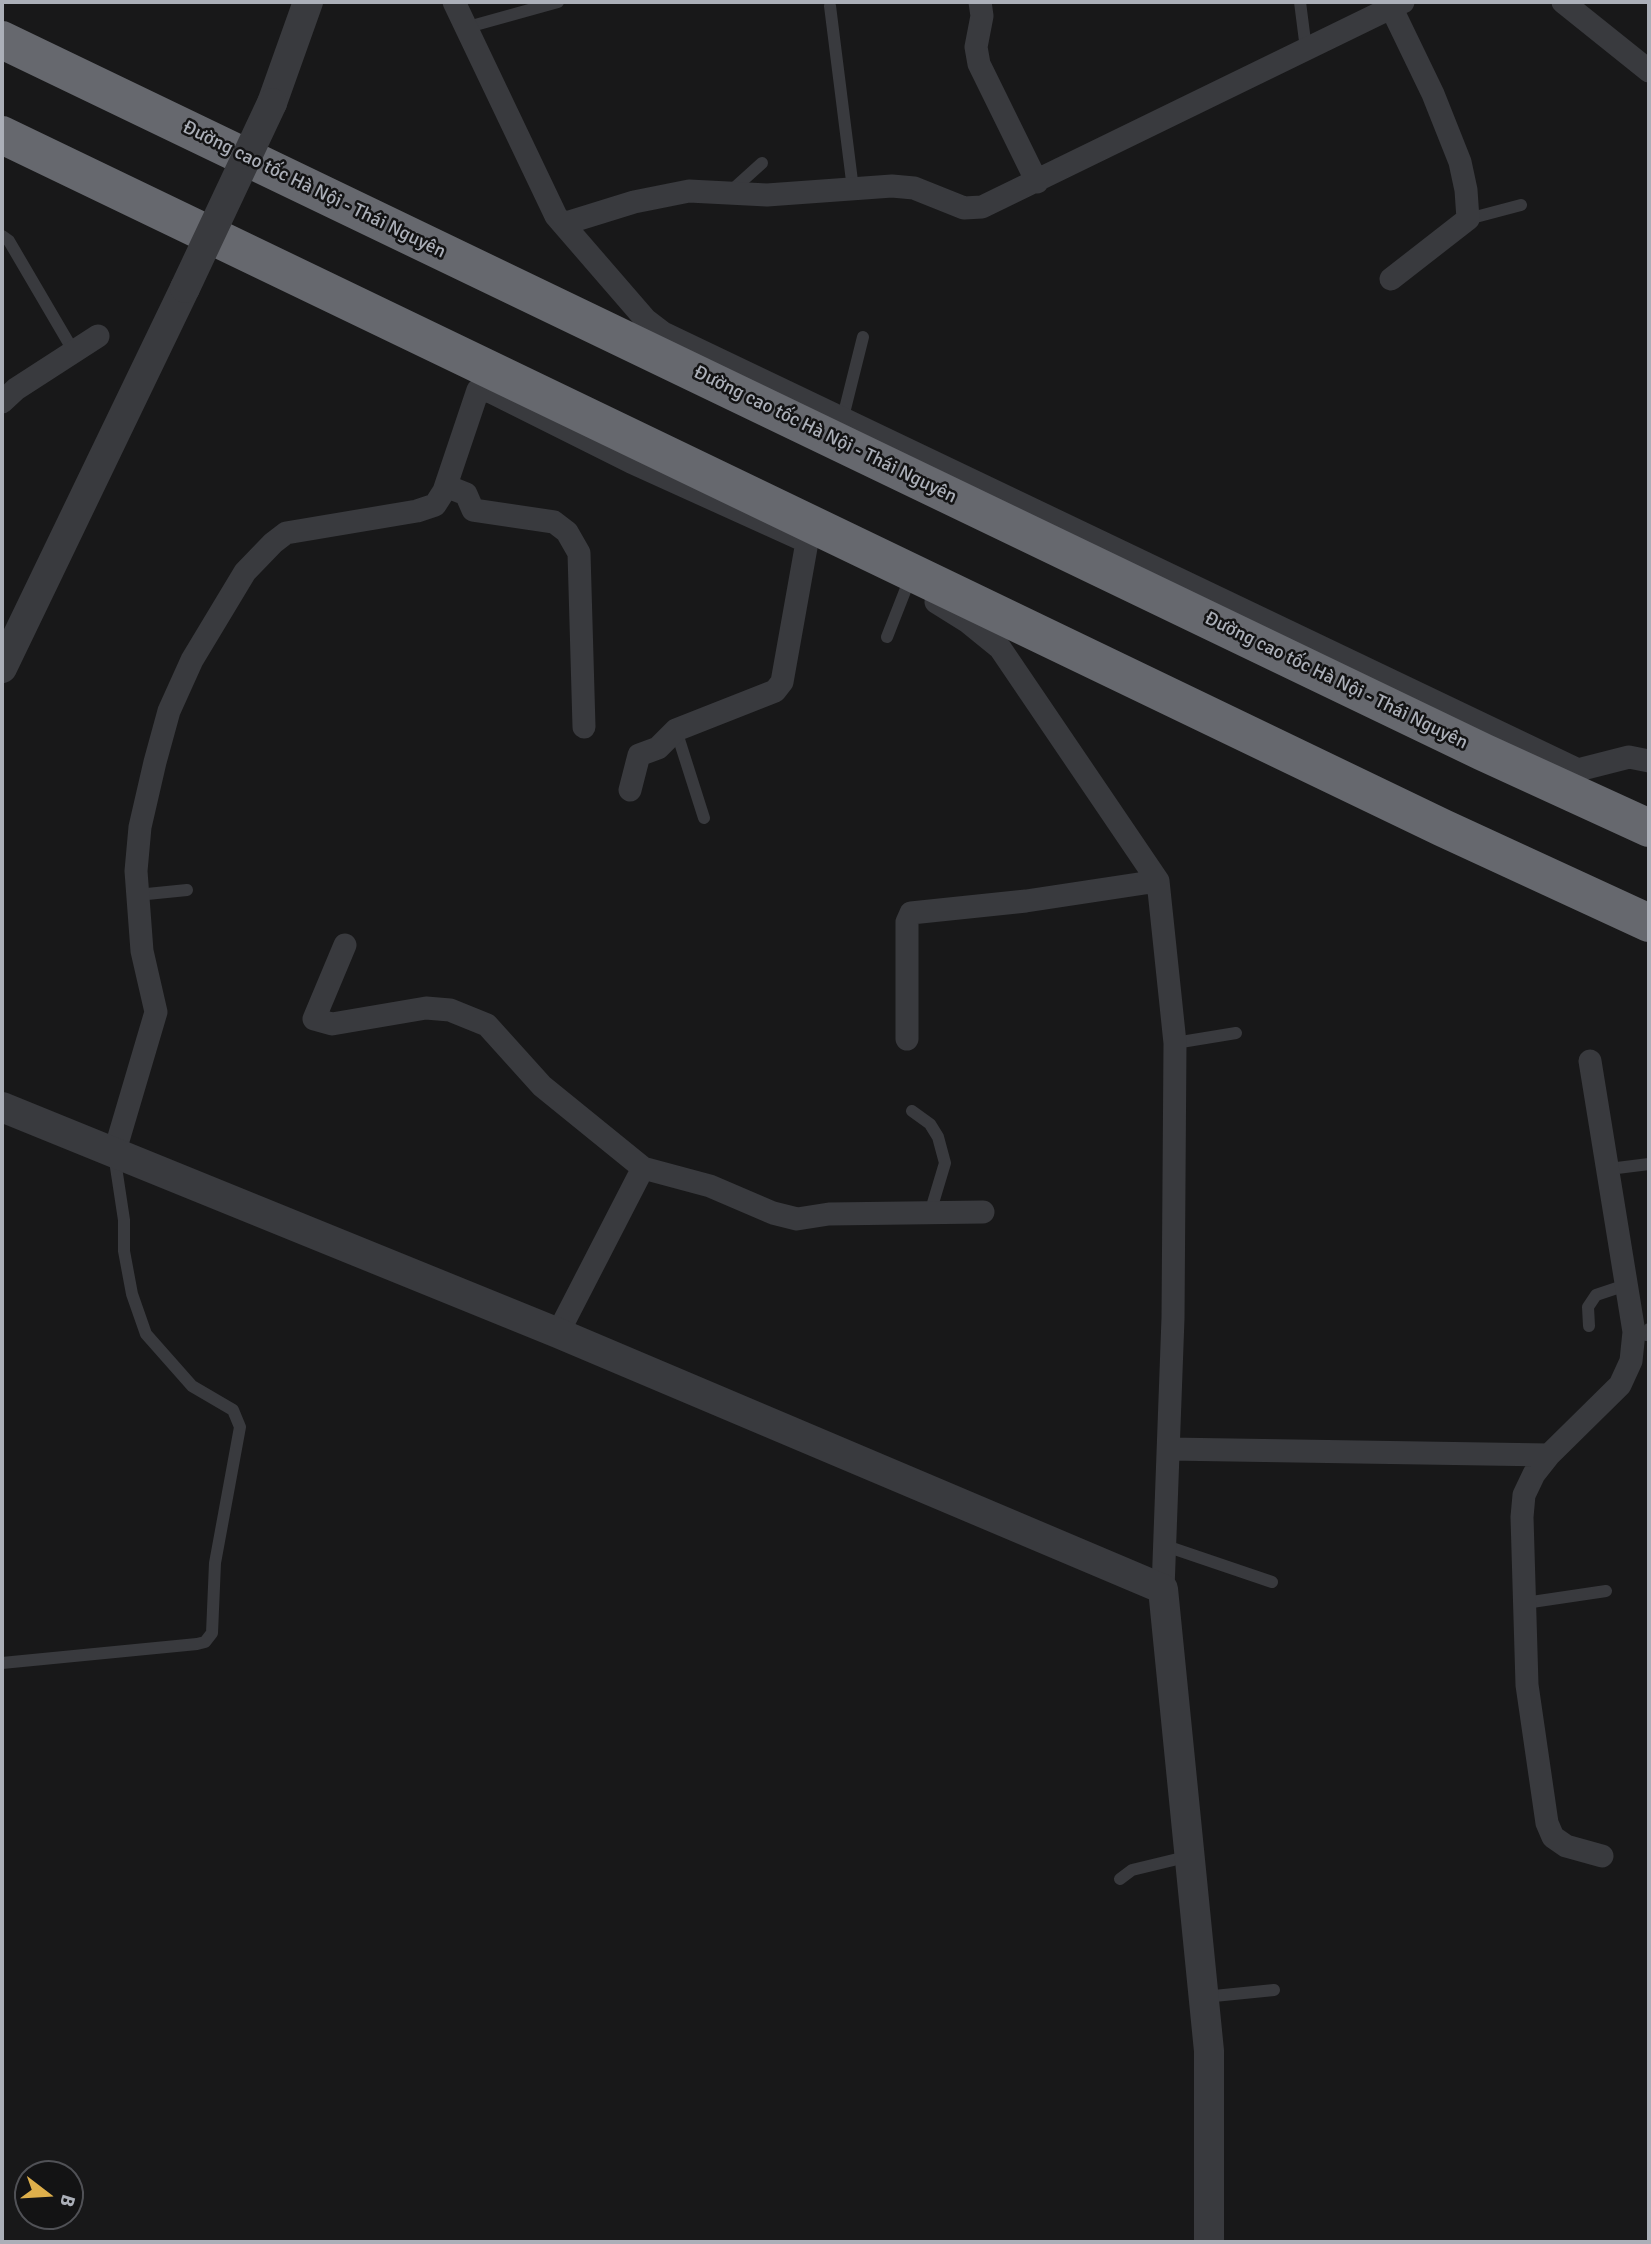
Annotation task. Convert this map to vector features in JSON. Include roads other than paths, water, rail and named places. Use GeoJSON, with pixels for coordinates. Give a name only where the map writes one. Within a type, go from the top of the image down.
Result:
{"type":"FeatureCollection","features":[{"type":"Feature","properties":{"kind":"highway","name":"Đường cao tốc Hà Nội - Thái Nguyên"},"geometry":{"type":"LineString","coordinates":[[2,40],[1483,752],[1649,828]]}},
{"type":"Feature","properties":{"kind":"highway"},"geometry":{"type":"LineString","coordinates":[[2,135],[1443,828],[1649,923]]}},
{"type":"Feature","properties":{"kind":"street"},"geometry":{"type":"LineString","coordinates":[[2,668],[186,288],[272,103],[308,2]]}},
{"type":"Feature","properties":{"kind":"street"},"geometry":{"type":"LineString","coordinates":[[454,2],[556,216],[646,320],[663,333],[1578,770],[1629,757],[1649,761]]}},
{"type":"Feature","properties":{"kind":"street"},"geometry":{"type":"LineString","coordinates":[[980,2],[982,16],[976,47],[979,64],[1037,182]]}},
{"type":"Feature","properties":{"kind":"street"},"geometry":{"type":"LineString","coordinates":[[1563,2],[1649,71]]}},
{"type":"Feature","properties":{"kind":"street"},"geometry":{"type":"LineString","coordinates":[[563,224],[634,202],[678,193],[731,191],[766,195],[914,188],[964,208],[982,207],[1397,5],[1460,162],[1468,219],[1391,279]]}},
{"type":"Feature","properties":{"kind":"street"},"geometry":{"type":"LineString","coordinates":[[3,399],[99,336]]}},
{"type":"Feature","properties":{"kind":"street"},"geometry":{"type":"LineString","coordinates":[[114,1154],[156,1012],[142,951],[136,871],[140,827],[169,711],[192,660],[245,572],[286,533],[417,511],[435,505],[446,486],[475,394],[484,390],[631,462],[907,586],[968,622],[1000,648],[1157,881],[1175,1043],[1169,1449],[1163,1589],[1209,2051],[1209,2242]]}},
{"type":"Feature","properties":{"kind":"street"},"geometry":{"type":"LineString","coordinates":[[446,486],[466,494],[473,510],[554,522],[567,532],[579,553],[584,727]]}},
{"type":"Feature","properties":{"kind":"street"},"geometry":{"type":"LineString","coordinates":[[630,790],[635,759],[658,748],[676,730],[775,691],[782,682],[807,542]]}},
{"type":"Feature","properties":{"kind":"street"},"geometry":{"type":"LineString","coordinates":[[907,1039],[907,922],[911,913],[1026,901],[1157,881]]}},
{"type":"Feature","properties":{"kind":"street"},"geometry":{"type":"LineString","coordinates":[[345,945],[314,1019],[332,1024],[426,1008],[450,1010],[486,1025],[542,1086],[643,1168],[710,1186],[773,1213],[797,1219],[829,1214],[983,1212]]}},
{"type":"Feature","properties":{"kind":"street"},"geometry":{"type":"LineString","coordinates":[[1590,1061],[1626,1284],[1645,1333],[1620,1385],[1549,1455],[1534,1474],[1524,1495],[1525,1603],[1527,1685],[1547,1822],[1553,1837],[1566,1846],[1602,1856]]}},
{"type":"Feature","properties":{"kind":"street"},"geometry":{"type":"LineString","coordinates":[[2,1107],[558,1333],[1163,1589]]}},
{"type":"Feature","properties":{"kind":"street"},"geometry":{"type":"LineString","coordinates":[[558,1333],[643,1168]]}},
{"type":"Feature","properties":{"kind":"street"},"geometry":{"type":"LineString","coordinates":[[1169,1449],[1549,1455]]}},
{"type":"Feature","properties":{"kind":"lane"},"geometry":{"type":"LineString","coordinates":[[468,27],[558,2]]}},
{"type":"Feature","properties":{"kind":"lane"},"geometry":{"type":"LineString","coordinates":[[1300,2],[1306,49]]}},
{"type":"Feature","properties":{"kind":"lane"},"geometry":{"type":"LineString","coordinates":[[830,6],[853,189]]}},
{"type":"Feature","properties":{"kind":"lane"},"geometry":{"type":"LineString","coordinates":[[731,191],[762,163]]}},
{"type":"Feature","properties":{"kind":"lane"},"geometry":{"type":"LineString","coordinates":[[1468,219],[1521,205]]}},
{"type":"Feature","properties":{"kind":"lane"},"geometry":{"type":"LineString","coordinates":[[2,236],[9,241],[74,352]]}},
{"type":"Feature","properties":{"kind":"lane"},"geometry":{"type":"LineString","coordinates":[[843,417],[863,337]]}},
{"type":"Feature","properties":{"kind":"lane"},"geometry":{"type":"LineString","coordinates":[[887,638],[907,586]]}},
{"type":"Feature","properties":{"kind":"lane"},"geometry":{"type":"LineString","coordinates":[[676,730],[704,818]]}},
{"type":"Feature","properties":{"kind":"lane"},"geometry":{"type":"LineString","coordinates":[[138,895],[187,890]]}},
{"type":"Feature","properties":{"kind":"lane"},"geometry":{"type":"LineString","coordinates":[[1175,1043],[1236,1033]]}},
{"type":"Feature","properties":{"kind":"lane"},"geometry":{"type":"LineString","coordinates":[[912,1111],[930,1124],[938,1137],[945,1163],[930,1213]]}},
{"type":"Feature","properties":{"kind":"lane"},"geometry":{"type":"LineString","coordinates":[[2,1662],[197,1644],[205,1642],[212,1633],[215,1563],[240,1427],[233,1410],[192,1386],[146,1335],[132,1294],[114,1154]]}},
{"type":"Feature","properties":{"kind":"lane"},"geometry":{"type":"LineString","coordinates":[[1609,1169],[1649,1164]]}},
{"type":"Feature","properties":{"kind":"lane"},"geometry":{"type":"LineString","coordinates":[[1589,1326],[1588,1307],[1595,1295],[1626,1284]]}},
{"type":"Feature","properties":{"kind":"lane"},"geometry":{"type":"LineString","coordinates":[[1163,1545],[1272,1582]]}},
{"type":"Feature","properties":{"kind":"lane"},"geometry":{"type":"LineString","coordinates":[[1525,1603],[1606,1591]]}},
{"type":"Feature","properties":{"kind":"lane"},"geometry":{"type":"LineString","coordinates":[[1120,1879],[1132,1870],[1191,1856]]}},
{"type":"Feature","properties":{"kind":"lane"},"geometry":{"type":"LineString","coordinates":[[1204,1997],[1274,1990]]}}]}
